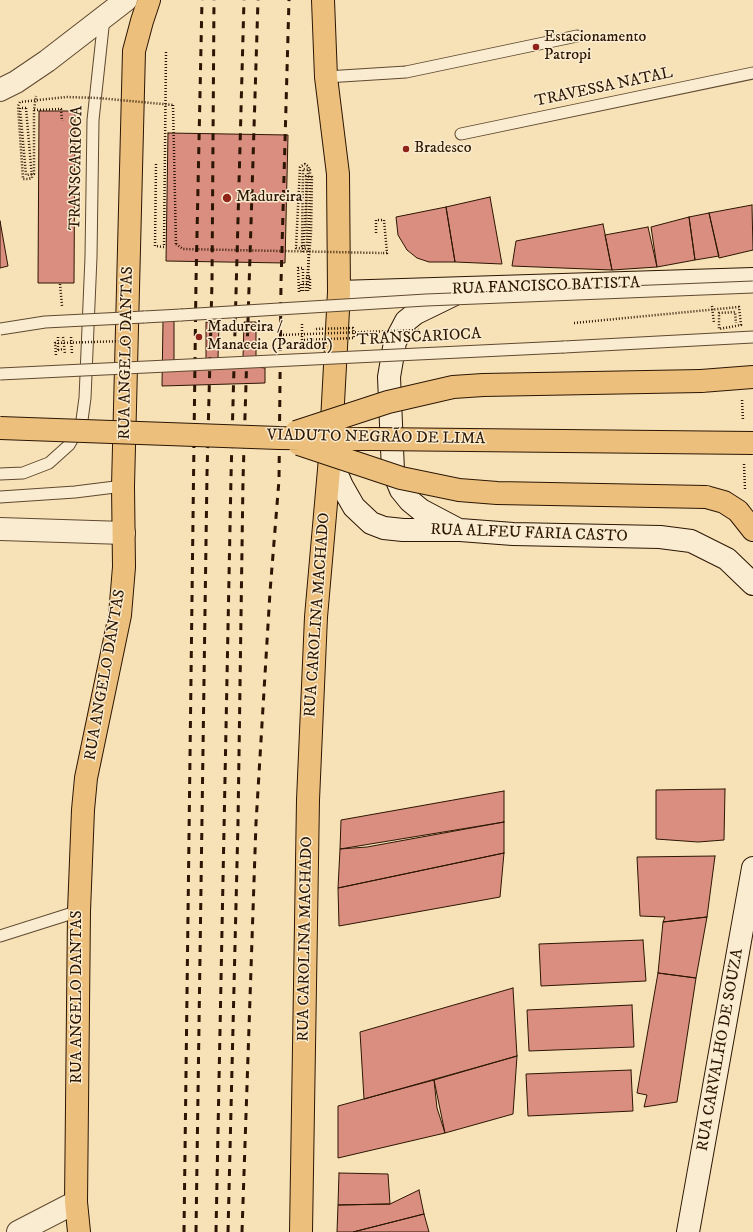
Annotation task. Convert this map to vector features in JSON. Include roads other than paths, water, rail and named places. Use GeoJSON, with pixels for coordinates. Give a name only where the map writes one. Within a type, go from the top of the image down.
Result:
{"type":"FeatureCollection","features":[{"type":"Feature","properties":{"kind":"main road"},"geometry":{"type":"LineString","coordinates":[[0,90],[16,82],[47,61],[126,0]]}},
{"type":"Feature","properties":{"kind":"main road","name":"RUA ANGELO DANTAS"},"geometry":{"type":"LineString","coordinates":[[79,1232],[76,1202],[79,911],[86,778],[120,615],[124,533],[123,486],[134,51],[149,0]]}},
{"type":"Feature","properties":{"kind":"main road","name":"RUA CAROLINA MACHADO"},"geometry":{"type":"LineString","coordinates":[[301,1232],[308,800],[316,616],[330,458],[339,292],[338,174],[326,77],[323,0]]}},
{"type":"Feature","properties":{"kind":"main road","name":"RUA FANCISCO BATISTA"},"geometry":{"type":"LineString","coordinates":[[339,292],[753,280]]}},
{"type":"Feature","properties":{"kind":"main road"},"geometry":{"type":"LineString","coordinates":[[460,530],[421,510],[410,501],[401,490],[393,471],[389,377],[391,356],[395,342],[406,321],[416,313],[463,289]]}},
{"type":"Feature","properties":{"kind":"main road"},"geometry":{"type":"LineString","coordinates":[[279,438],[388,402],[453,387],[483,385],[701,381],[753,377]]}},
{"type":"Feature","properties":{"kind":"main road","name":"VIADUTO NEGRÃO DE LIMA"},"geometry":{"type":"LineString","coordinates":[[0,428],[279,438],[753,443]]}},
{"type":"Feature","properties":{"kind":"main road"},"geometry":{"type":"LineString","coordinates":[[279,438],[401,478],[459,490],[498,493],[706,496],[724,502],[738,511],[753,530]]}},
{"type":"Feature","properties":{"kind":"main road","name":"RUA ALFEU FARIA CASTO"},"geometry":{"type":"LineString","coordinates":[[330,458],[342,486],[354,507],[371,523],[384,528],[403,530],[460,530],[513,534],[660,537],[691,541],[727,559],[753,584]]}},
{"type":"Feature","properties":{"kind":"main road"},"geometry":{"type":"LineString","coordinates":[[0,529],[124,533]]}},
{"type":"Feature","properties":{"kind":"main road","name":"RUA CARVALHO DE SOUZA"},"geometry":{"type":"LineString","coordinates":[[688,1232],[753,868]]}},
{"type":"Feature","properties":{"kind":"main road"},"geometry":{"type":"LineString","coordinates":[[18,1232],[76,1202]]}},
{"type":"Feature","properties":{"kind":"lane","name":"TRANSCARIOCA"},"geometry":{"type":"LineString","coordinates":[[0,474],[24,473],[49,463],[69,445],[82,420],[86,398],[93,120],[104,18]]}},
{"type":"Feature","properties":{"kind":"lane"},"geometry":{"type":"LineString","coordinates":[[326,77],[406,72],[577,36]]}},
{"type":"Feature","properties":{"kind":"lane","name":"TRAVESSA NATAL"},"geometry":{"type":"LineString","coordinates":[[462,134],[753,73]]}},
{"type":"Feature","properties":{"kind":"lane"},"geometry":{"type":"LineString","coordinates":[[0,329],[45,322],[188,315],[426,300],[753,287]]}},
{"type":"Feature","properties":{"kind":"lane","name":"TRANSCARIOCA"},"geometry":{"type":"LineString","coordinates":[[0,374],[753,337]]}},
{"type":"Feature","properties":{"kind":"lane"},"geometry":{"type":"LineString","coordinates":[[0,498],[60,494],[123,486]]}},
{"type":"Feature","properties":{"kind":"lane"},"geometry":{"type":"LineString","coordinates":[[0,936],[79,911]]}},
{"type":"Feature","properties":{"kind":"railway"},"geometry":{"type":"LineString","coordinates":[[184,1232],[196,282],[202,0]]}},
{"type":"Feature","properties":{"kind":"railway"},"geometry":{"type":"LineString","coordinates":[[196,1232],[207,474],[212,282],[214,0]]}},
{"type":"Feature","properties":{"kind":"railway"},"geometry":{"type":"LineString","coordinates":[[216,1232],[231,477],[244,0]]}},
{"type":"Feature","properties":{"kind":"railway"},"geometry":{"type":"LineString","coordinates":[[228,1232],[238,823],[243,480],[258,0]]}},
{"type":"Feature","properties":{"kind":"railway"},"geometry":{"type":"LineString","coordinates":[[242,1232],[256,823],[270,592],[279,480],[281,283],[289,0]]}},
{"type":"Feature","properties":{"kind":"place","name":"Estacionamento Patropi"},"geometry":{"type":"Point","coordinates":[536,47]}},
{"type":"Feature","properties":{"kind":"place","name":"Bradesco"},"geometry":{"type":"Point","coordinates":[406,149]}},
{"type":"Feature","properties":{"kind":"place","name":"Madureira"},"geometry":{"type":"Point","coordinates":[227,198]}},
{"type":"Feature","properties":{"kind":"place","name":"Madureira / Manaceia (Parador)"},"geometry":{"type":"Point","coordinates":[199,337]}}]}
